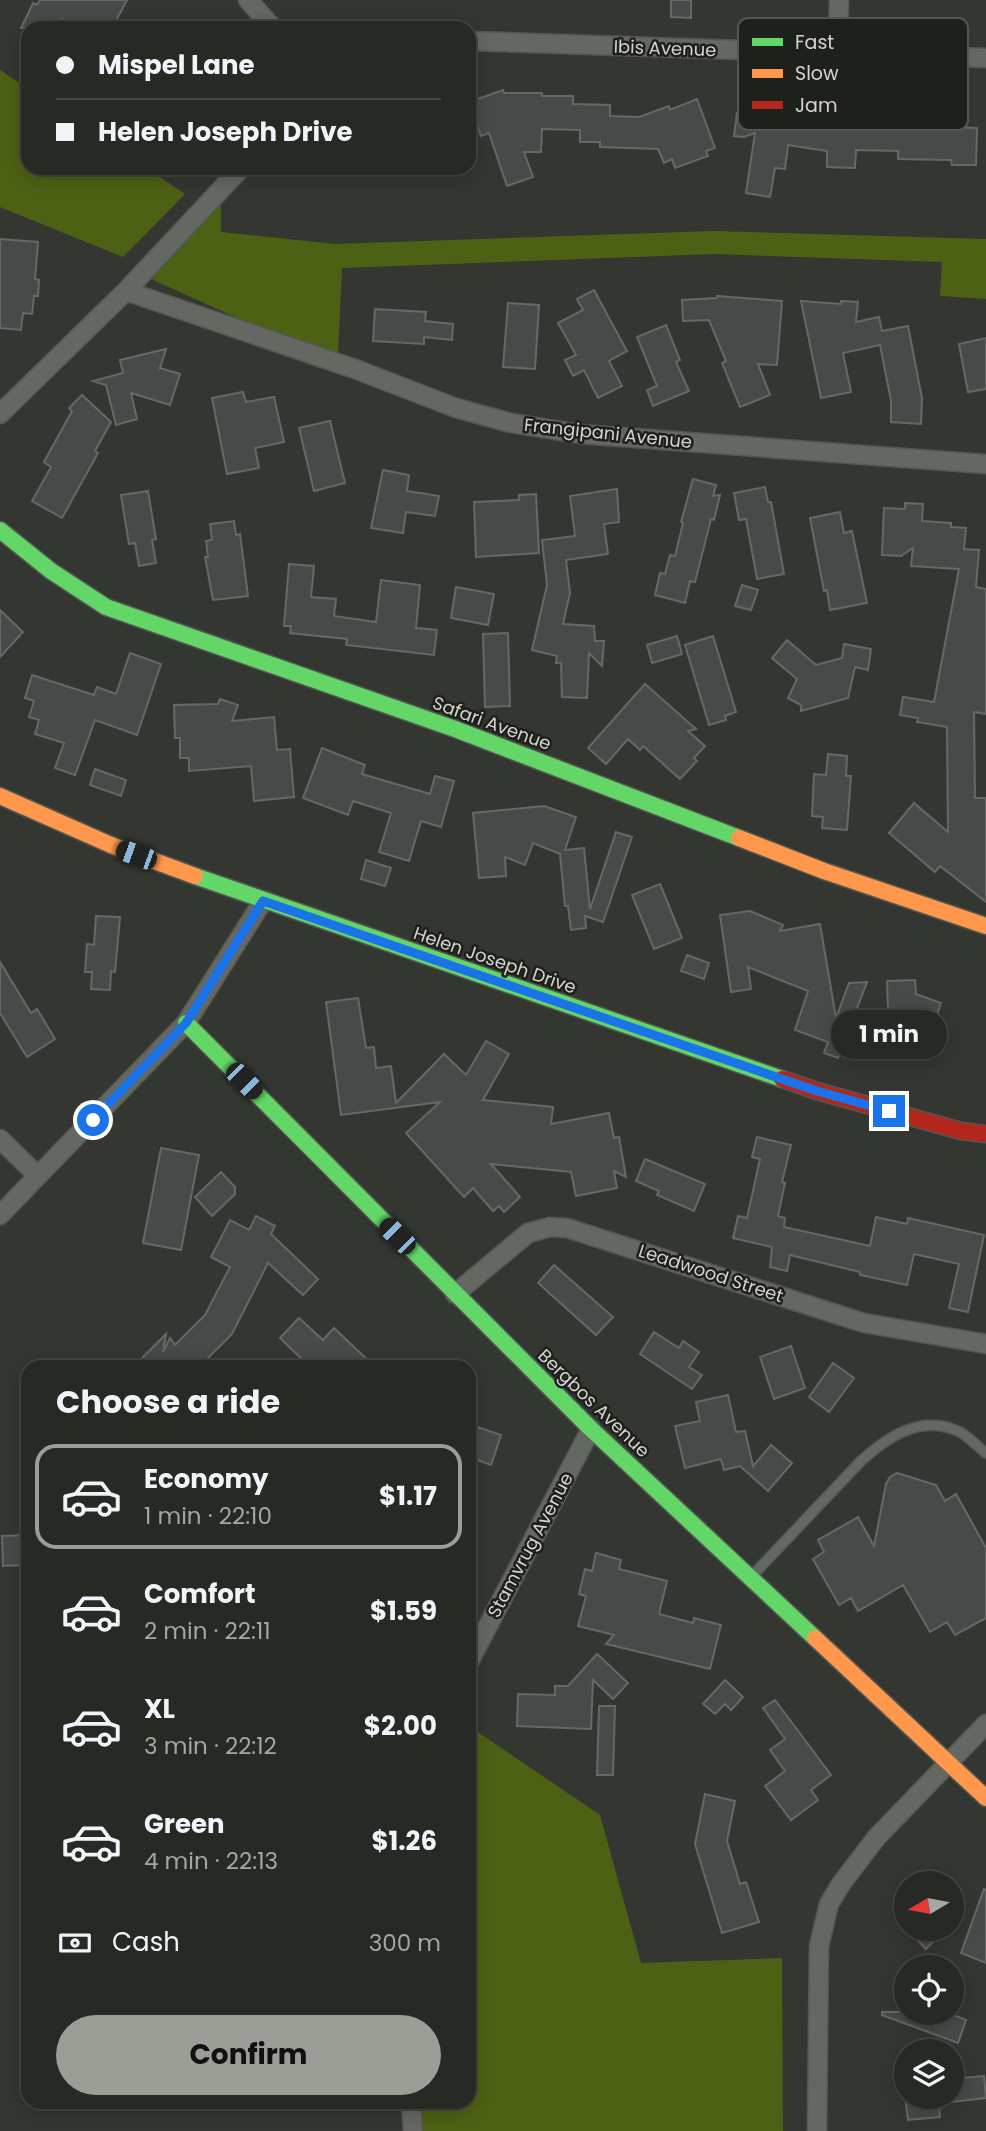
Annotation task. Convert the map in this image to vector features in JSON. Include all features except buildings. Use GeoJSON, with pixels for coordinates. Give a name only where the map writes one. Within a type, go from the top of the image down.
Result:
{"type":"FeatureCollection","features":[{"type":"Feature","properties":{"kind":"street"},"geometry":{"type":"LineString","coordinates":[[248,0],[267,21]]}},
{"type":"Feature","properties":{"kind":"street"},"geometry":{"type":"LineString","coordinates":[[839,0],[839,18]]}},
{"type":"Feature","properties":{"kind":"street","name":"Ibis Avenue"},"geometry":{"type":"LineString","coordinates":[[476,41],[738,51]]}},
{"type":"Feature","properties":{"kind":"street","name":"Ibis Avenue"},"geometry":{"type":"LineString","coordinates":[[968,58],[986,58]]}},
{"type":"Feature","properties":{"kind":"street"},"geometry":{"type":"LineString","coordinates":[[0,414],[126,291],[234,175]]}},
{"type":"Feature","properties":{"kind":"street","name":"Frangipani Avenue"},"geometry":{"type":"LineString","coordinates":[[126,291],[355,369],[456,408],[511,423],[580,434],[986,464]]}},
{"type":"Feature","properties":{"kind":"street","name":"Safari Avenue"},"geometry":{"type":"LineString","coordinates":[[0,530],[73,588],[106,607],[455,729],[824,871],[986,926]]}},
{"type":"Feature","properties":{"kind":"street","name":"Helen Joseph Drive"},"geometry":{"type":"LineString","coordinates":[[0,796],[111,845],[263,901],[817,1091],[961,1130],[986,1134]]}},
{"type":"Feature","properties":{"kind":"street"},"geometry":{"type":"LineString","coordinates":[[0,1215],[186,1023],[263,901]]}},
{"type":"Feature","properties":{"kind":"street","name":"Bergbos Avenue"},"geometry":{"type":"LineString","coordinates":[[186,1023],[591,1429],[986,1798]]}},
{"type":"Feature","properties":{"kind":"street"},"geometry":{"type":"LineString","coordinates":[[0,1139],[38,1176]]}},
{"type":"Feature","properties":{"kind":"street","name":"Leadwood Street"},"geometry":{"type":"LineString","coordinates":[[455,1294],[528,1233],[550,1227],[567,1228],[864,1323],[986,1344]]}},
{"type":"Feature","properties":{"kind":"street","name":"Stamvrug Avenue"},"geometry":{"type":"LineString","coordinates":[[476,1649],[591,1429]]}},
{"type":"Feature","properties":{"kind":"street"},"geometry":{"type":"LineString","coordinates":[[817,2131],[818,1946],[829,1904],[876,1838],[986,1724]]}},
{"type":"Feature","properties":{"kind":"street"},"geometry":{"type":"LineString","coordinates":[[411,2109],[413,2131]]}},
{"type":"Feature","properties":{"kind":"lane"},"geometry":{"type":"LineString","coordinates":[[750,1579],[860,1462],[897,1434],[920,1426],[945,1426],[963,1433],[986,1453]]}},
{"type":"Feature","properties":{"kind":"green space"},"geometry":{"type":"Polygon","coordinates":[[[0,70],[21,84],[21,175],[156,175],[185,194],[123,257],[0,207],[0,70]]]}},
{"type":"Feature","properties":{"kind":"green space"},"geometry":{"type":"Polygon","coordinates":[[[221,200],[221,232],[335,244],[714,231],[986,239],[986,299],[940,296],[942,262],[714,254],[342,268],[338,353],[239,319],[149,278],[221,200]]]}},
{"type":"Feature","properties":{"kind":"green space"},"geometry":{"type":"Polygon","coordinates":[[[476,1731],[600,1815],[641,1963],[782,1958],[783,2131],[422,2131],[420,2109],[476,2109],[476,1731]]]}},
{"type":"Feature","properties":{"kind":"traffic: fast"},"geometry":{"type":"LineString","coordinates":[[0,530],[51,571],[106,607],[455,729],[739,838]]}},
{"type":"Feature","properties":{"kind":"traffic: fast"},"geometry":{"type":"LineString","coordinates":[[195,876],[782,1079]]}},
{"type":"Feature","properties":{"kind":"traffic: fast"},"geometry":{"type":"LineString","coordinates":[[186,1023],[591,1429],[815,1638]]}},
{"type":"Feature","properties":{"kind":"traffic: slow"},"geometry":{"type":"LineString","coordinates":[[0,796],[111,845],[195,876]]}},
{"type":"Feature","properties":{"kind":"traffic: slow"},"geometry":{"type":"LineString","coordinates":[[739,838],[824,871],[986,926]]}},
{"type":"Feature","properties":{"kind":"traffic: slow"},"geometry":{"type":"LineString","coordinates":[[815,1638],[986,1798]]}},
{"type":"Feature","properties":{"kind":"traffic: jam"},"geometry":{"type":"LineString","coordinates":[[782,1079],[961,1131],[986,1134]]}},
{"type":"Feature","properties":{"kind":"route"},"geometry":{"type":"LineString","coordinates":[[93,1120],[186,1023],[263,901],[817,1091],[889,1111]]}}]}
